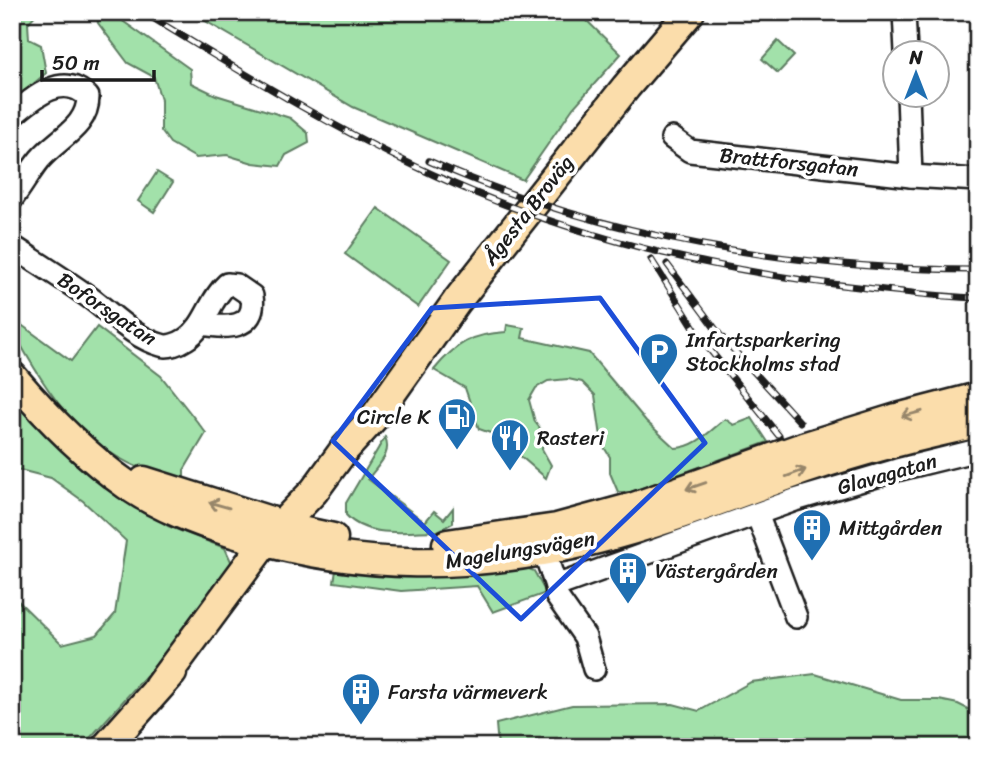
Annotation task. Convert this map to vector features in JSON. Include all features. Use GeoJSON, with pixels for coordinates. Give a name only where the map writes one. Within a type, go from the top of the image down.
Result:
{"type":"FeatureCollection","features":[{"type":"Feature","properties":{"kind":"main road","name":"Ågesta Broväg"},"geometry":{"type":"LineString","coordinates":[[107,747],[158,687],[204,640],[248,586],[344,450],[376,415],[457,301],[626,87],[690,12]]}},
{"type":"Feature","properties":{"kind":"main road","name":"Magelungsvägen"},"geometry":{"type":"LineString","coordinates":[[12,376],[74,443],[128,486],[173,511],[285,536],[393,546],[471,542],[557,527],[634,507],[885,421],[978,397]]}},
{"type":"Feature","properties":{"kind":"main road","name":"Magelungsvägen"},"geometry":{"type":"LineString","coordinates":[[285,536],[332,556],[393,563],[444,564],[544,551],[641,527],[903,439],[978,423]]}},
{"type":"Feature","properties":{"kind":"street"},"geometry":{"type":"LineString","coordinates":[[906,38],[907,13]]}},
{"type":"Feature","properties":{"kind":"street"},"geometry":{"type":"LineString","coordinates":[[12,116],[33,99],[56,86],[68,85],[81,90],[88,97],[88,107],[83,119],[41,158],[12,200]]}},
{"type":"Feature","properties":{"kind":"street"},"geometry":{"type":"LineString","coordinates":[[909,108],[911,176]]}},
{"type":"Feature","properties":{"kind":"street","name":"Brattforsgatan"},"geometry":{"type":"LineString","coordinates":[[672,138],[690,151],[911,176],[978,180]]}},
{"type":"Feature","properties":{"kind":"street","name":"Boforsgatan"},"geometry":{"type":"LineString","coordinates":[[12,246],[88,296],[144,338],[163,347],[183,342],[197,331],[201,324]]}},
{"type":"Feature","properties":{"kind":"street","name":"Glavagatan"},"geometry":{"type":"LineString","coordinates":[[556,586],[795,500],[978,450]]}},
{"type":"Feature","properties":{"kind":"street"},"geometry":{"type":"LineString","coordinates":[[757,514],[796,617]]}},
{"type":"Feature","properties":{"kind":"street"},"geometry":{"type":"LineString","coordinates":[[544,551],[557,597],[585,638],[594,669]]}},
{"type":"Feature","properties":{"kind":"highlighted area"},"geometry":{"type":"Polygon","coordinates":[[[600,298],[705,443],[521,619],[333,441],[432,308],[600,298]]]}},
{"type":"Feature","properties":{"kind":"green space"},"geometry":{"type":"Polygon","coordinates":[[[12,12],[38,12],[28,23],[29,39],[41,45],[46,73],[12,102],[12,12]]]}},
{"type":"Feature","properties":{"kind":"green space"},"geometry":{"type":"Polygon","coordinates":[[[96,12],[110,12],[190,69],[191,83],[216,95],[290,118],[308,133],[309,143],[286,155],[280,166],[253,163],[227,155],[196,158],[170,143],[161,131],[161,100],[154,77],[128,63],[98,23],[96,12]]]}},
{"type":"Feature","properties":{"kind":"green space"},"geometry":{"type":"Polygon","coordinates":[[[190,12],[578,12],[621,54],[573,108],[523,180],[353,107],[190,12]]]}},
{"type":"Feature","properties":{"kind":"green space"},"geometry":{"type":"Polygon","coordinates":[[[778,41],[794,56],[778,73],[762,59],[778,41]]]}},
{"type":"Feature","properties":{"kind":"green space"},"geometry":{"type":"Polygon","coordinates":[[[157,172],[173,182],[154,212],[138,201],[157,172]]]}},
{"type":"Feature","properties":{"kind":"green space"},"geometry":{"type":"Polygon","coordinates":[[[378,208],[451,260],[418,307],[345,254],[378,208]]]}},
{"type":"Feature","properties":{"kind":"green space"},"geometry":{"type":"Polygon","coordinates":[[[12,318],[71,361],[97,327],[161,376],[206,433],[184,470],[184,482],[154,474],[127,462],[84,432],[49,390],[12,334],[12,318]]]}},
{"type":"Feature","properties":{"kind":"green space"},"geometry":{"type":"Polygon","coordinates":[[[507,325],[524,328],[522,338],[589,353],[646,421],[675,448],[696,442],[725,419],[734,425],[752,418],[768,442],[631,492],[618,492],[610,473],[610,457],[602,444],[595,395],[582,382],[568,379],[548,381],[536,388],[529,400],[535,422],[544,433],[542,449],[551,465],[546,478],[496,435],[479,429],[465,388],[434,370],[457,347],[474,338],[506,332],[507,325]]]}},
{"type":"Feature","properties":{"kind":"green space"},"geometry":{"type":"Polygon","coordinates":[[[12,397],[44,432],[94,476],[168,526],[225,548],[235,570],[204,611],[82,747],[12,747],[12,595],[62,644],[97,635],[115,614],[126,541],[83,501],[51,478],[12,468],[12,397]]]}},
{"type":"Feature","properties":{"kind":"green space"},"geometry":{"type":"Polygon","coordinates":[[[385,437],[386,454],[368,479],[425,522],[434,511],[444,519],[453,508],[453,523],[438,531],[389,532],[365,528],[346,515],[346,503],[385,437]]]}},
{"type":"Feature","properties":{"kind":"green space"},"geometry":{"type":"Polygon","coordinates":[[[514,563],[534,571],[546,593],[493,612],[477,586],[401,591],[334,582],[337,565],[514,563]]]}},
{"type":"Feature","properties":{"kind":"green space"},"geometry":{"type":"Polygon","coordinates":[[[815,674],[901,700],[939,700],[958,704],[978,714],[978,747],[498,747],[496,724],[572,705],[673,704],[699,711],[751,682],[815,674]]]}},
{"type":"Feature","properties":{"kind":"railway"},"geometry":{"type":"LineString","coordinates":[[143,12],[250,77],[359,138],[434,175],[538,217],[646,249],[701,262],[811,281],[978,298]]}},
{"type":"Feature","properties":{"kind":"railway"},"geometry":{"type":"LineString","coordinates":[[429,161],[495,188],[562,210],[629,229],[698,244],[837,263],[978,270]]}},
{"type":"Feature","properties":{"kind":"railway"},"geometry":{"type":"LineString","coordinates":[[651,259],[702,340],[779,436]]}},
{"type":"Feature","properties":{"kind":"railway"},"geometry":{"type":"LineString","coordinates":[[667,264],[720,335],[800,422]]}},
{"type":"Feature","properties":{"kind":"place","name":"Infartsparkering Stockholms stad"},"geometry":{"type":"Point","coordinates":[659,386]}},
{"type":"Feature","properties":{"kind":"place","name":"Circle K"},"geometry":{"type":"Point","coordinates":[457,451]}},
{"type":"Feature","properties":{"kind":"place","name":"Rasteri"},"geometry":{"type":"Point","coordinates":[510,472]}},
{"type":"Feature","properties":{"kind":"place","name":"Mittgården"},"geometry":{"type":"Point","coordinates":[812,562]}},
{"type":"Feature","properties":{"kind":"place","name":"Västergården"},"geometry":{"type":"Point","coordinates":[628,605]}},
{"type":"Feature","properties":{"kind":"place","name":"Farsta värmeverk"},"geometry":{"type":"Point","coordinates":[361,726]}}]}
